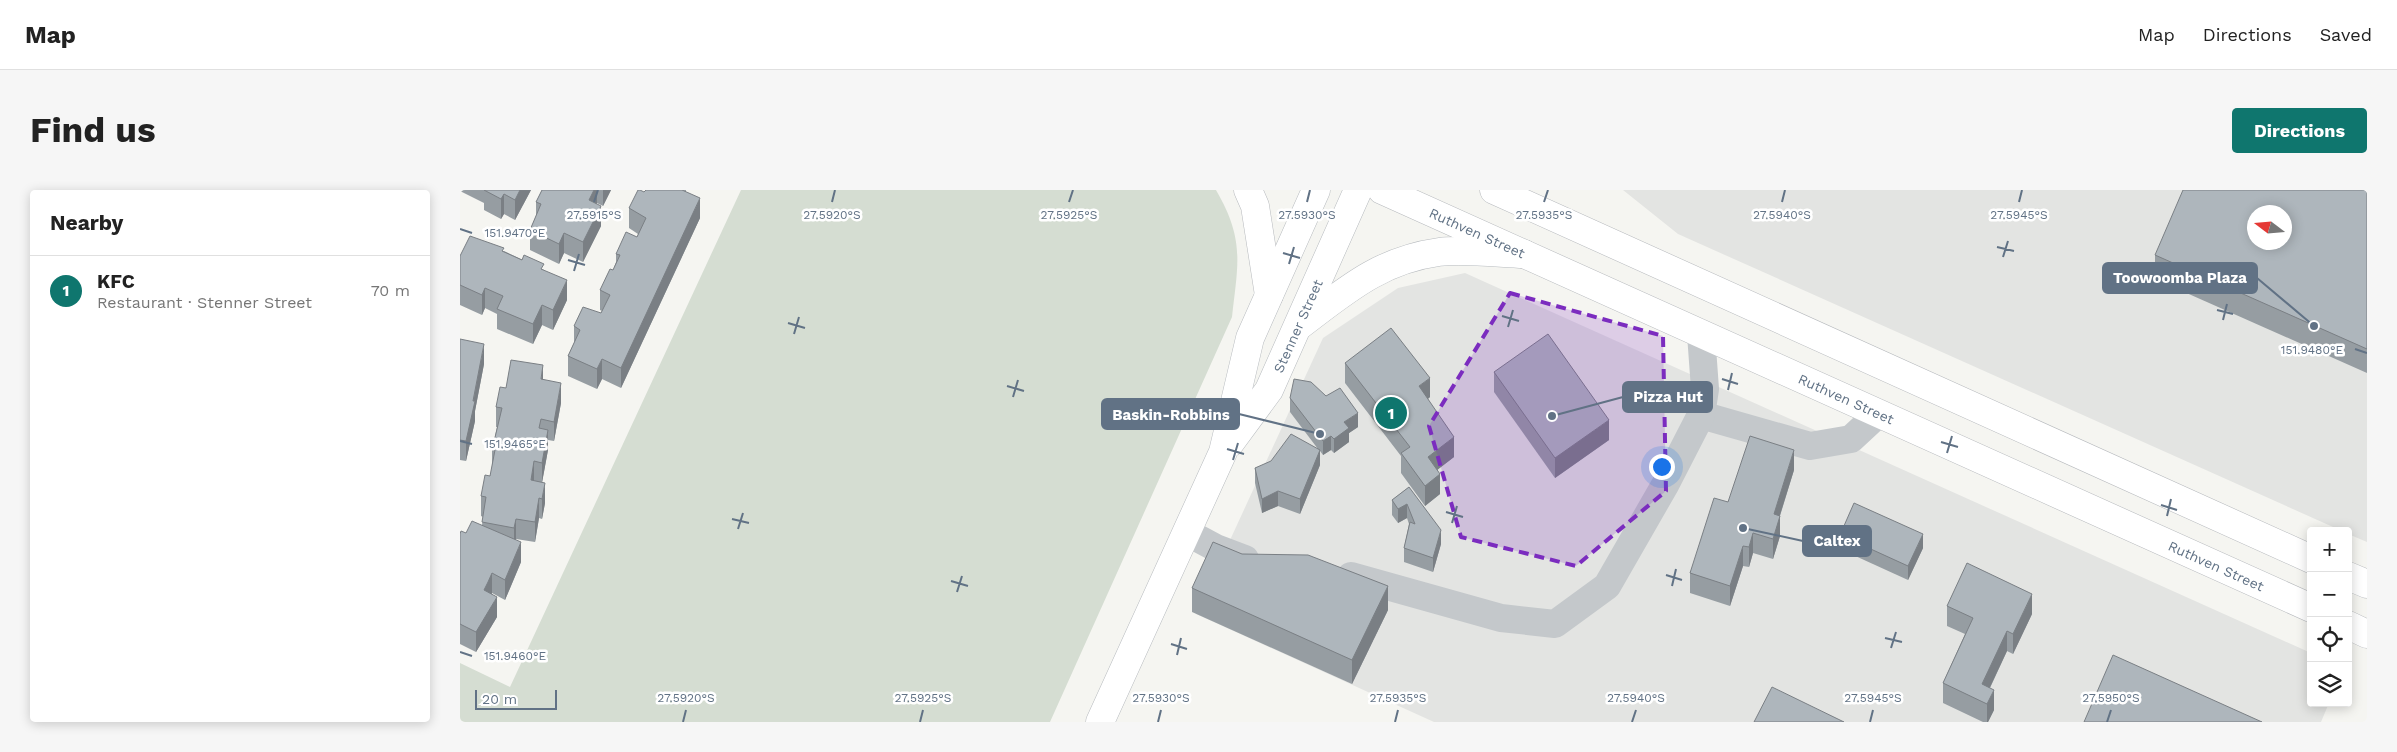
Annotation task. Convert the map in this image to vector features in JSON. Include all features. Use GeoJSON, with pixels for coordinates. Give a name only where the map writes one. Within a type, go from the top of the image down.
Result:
{"type":"FeatureCollection","features":[{"type":"Feature","properties":{"kind":"main road"},"geometry":{"type":"LineString","coordinates":[[1248,190],[1255,206],[1269,295]]}},
{"type":"Feature","properties":{"kind":"main road","name":"Stenner Street"},"geometry":{"type":"LineString","coordinates":[[1100,722],[1188,533],[1223,452],[1250,338],[1316,190]]}},
{"type":"Feature","properties":{"kind":"main road","name":"Stenner Street"},"geometry":{"type":"LineString","coordinates":[[1223,452],[1269,390],[1358,190]]}},
{"type":"Feature","properties":{"kind":"main road","name":"Ruthven Street"},"geometry":{"type":"LineString","coordinates":[[1382,190],[2307,606]]}},
{"type":"Feature","properties":{"kind":"main road"},"geometry":{"type":"LineString","coordinates":[[1494,190],[1518,196],[2307,557]]}},
{"type":"Feature","properties":{"kind":"main road"},"geometry":{"type":"LineString","coordinates":[[1297,328],[1357,282],[1384,266],[1439,252],[1524,254]]}},
{"type":"Feature","properties":{"kind":"main road"},"geometry":{"type":"LineString","coordinates":[[2352,578],[2367,584]]}},
{"type":"Feature","properties":{"kind":"main road"},"geometry":{"type":"LineString","coordinates":[[2352,627],[2367,634]]}},
{"type":"Feature","properties":{"kind":"lane"},"geometry":{"type":"LineString","coordinates":[[1324,568],[1501,618],[1555,624],[1607,586],[1665,485],[1701,415],[1705,389],[1701,334]]}},
{"type":"Feature","properties":{"kind":"lane"},"geometry":{"type":"LineString","coordinates":[[1701,415],[1810,446],[1851,439],[1878,414]]}},
{"type":"Feature","properties":{"kind":"lane"},"geometry":{"type":"LineString","coordinates":[[1188,533],[1216,548],[1253,562],[1271,563]]}},
{"type":"Feature","properties":{"kind":"highlighted area"},"geometry":{"type":"Polygon","coordinates":[[[1510,293],[1663,336],[1666,491],[1576,566],[1461,537],[1429,426],[1510,293]]]}},
{"type":"Feature","properties":{"kind":"shaded area"},"geometry":{"type":"Polygon","coordinates":[[[741,190],[1216,190],[1232,223],[1237,252],[1232,317],[1050,722],[460,722],[460,663],[510,687],[741,190]]]}},
{"type":"Feature","properties":{"kind":"shaded area"},"geometry":{"type":"Polygon","coordinates":[[[1623,190],[2367,190],[2367,542],[2352,536],[2352,527],[2333,527],[1678,234],[1623,190]]]}},
{"type":"Feature","properties":{"kind":"shaded area"},"geometry":{"type":"Polygon","coordinates":[[[1465,273],[2307,651],[2307,707],[2327,707],[2321,722],[1434,722],[1196,614],[1323,338],[1398,288],[1465,273]]]}},
{"type":"Feature","properties":{"kind":"building"},"geometry":{"type":"Polygon","coordinates":[[[484,190],[520,190],[515,200],[504,194],[501,199],[484,190]]]}},
{"type":"Feature","properties":{"kind":"building"},"geometry":{"type":"Polygon","coordinates":[[[542,190],[594,190],[589,200],[601,206],[583,242],[564,233],[559,244],[530,230],[541,204],[536,202],[542,190]]]}},
{"type":"Feature","properties":{"kind":"building"},"geometry":{"type":"Polygon","coordinates":[[[638,190],[644,192],[646,190],[682,190],[700,198],[621,368],[602,359],[597,369],[568,356],[580,330],[574,326],[583,307],[601,313],[610,295],[600,290],[610,269],[613,270],[620,255],[616,254],[626,232],[637,237],[646,218],[629,208],[638,190]]]}},
{"type":"Feature","properties":{"kind":"building"},"geometry":{"type":"Polygon","coordinates":[[[2183,190],[2367,190],[2367,349],[2155,255],[2183,190]]]}},
{"type":"Feature","properties":{"kind":"building"},"geometry":{"type":"Polygon","coordinates":[[[470,236],[504,248],[502,251],[522,260],[524,255],[544,264],[541,269],[567,280],[553,310],[542,305],[533,324],[497,309],[503,296],[485,288],[482,295],[460,285],[460,256],[470,236]]]}},
{"type":"Feature","properties":{"kind":"building"},"geometry":{"type":"Polygon","coordinates":[[[1391,328],[1430,378],[1419,386],[1454,437],[1428,457],[1440,474],[1425,486],[1401,453],[1410,447],[1345,363],[1391,328]]]}},
{"type":"Feature","properties":{"kind":"building"},"geometry":{"type":"Polygon","coordinates":[[[1548,334],[1609,420],[1555,458],[1494,372],[1548,334]]]}},
{"type":"Feature","properties":{"kind":"building"},"geometry":{"type":"Polygon","coordinates":[[[460,339],[484,344],[473,401],[475,401],[466,441],[460,440],[460,339]]]}},
{"type":"Feature","properties":{"kind":"building"},"geometry":{"type":"Polygon","coordinates":[[[511,360],[543,365],[541,379],[561,383],[554,422],[541,419],[539,428],[548,430],[542,463],[534,461],[531,480],[545,483],[542,499],[539,498],[535,522],[516,519],[514,528],[482,522],[486,497],[481,496],[485,475],[490,476],[495,450],[492,450],[502,408],[496,407],[500,387],[506,388],[511,360]]]}},
{"type":"Feature","properties":{"kind":"building"},"geometry":{"type":"Polygon","coordinates":[[[1294,379],[1311,382],[1326,396],[1340,388],[1358,413],[1344,422],[1349,428],[1334,439],[1331,436],[1323,441],[1290,398],[1294,379]]]}},
{"type":"Feature","properties":{"kind":"building"},"geometry":{"type":"Polygon","coordinates":[[[1291,434],[1320,450],[1300,499],[1278,491],[1262,499],[1255,468],[1271,461],[1291,434]]]}},
{"type":"Feature","properties":{"kind":"building"},"geometry":{"type":"Polygon","coordinates":[[[1750,436],[1794,450],[1774,514],[1780,516],[1773,539],[1753,533],[1749,547],[1743,546],[1730,586],[1690,573],[1714,498],[1728,502],[1750,436]]]}},
{"type":"Feature","properties":{"kind":"building"},"geometry":{"type":"Polygon","coordinates":[[[1409,487],[1441,530],[1433,558],[1404,548],[1410,522],[1415,524],[1407,504],[1398,509],[1392,500],[1409,487]]]}},
{"type":"Feature","properties":{"kind":"building"},"geometry":{"type":"Polygon","coordinates":[[[1854,503],[1923,534],[1908,566],[1840,535],[1854,503]]]}},
{"type":"Feature","properties":{"kind":"building"},"geometry":{"type":"Polygon","coordinates":[[[472,521],[521,542],[505,580],[492,573],[484,590],[497,597],[476,632],[460,624],[460,534],[461,531],[466,533],[472,521]]]}},
{"type":"Feature","properties":{"kind":"building"},"geometry":{"type":"Polygon","coordinates":[[[1213,542],[1242,554],[1308,555],[1388,586],[1352,660],[1192,588],[1213,542]]]}},
{"type":"Feature","properties":{"kind":"building"},"geometry":{"type":"Polygon","coordinates":[[[1967,563],[2032,594],[2013,634],[2007,631],[1982,684],[1994,690],[1987,704],[1943,683],[1973,618],[1947,606],[1967,563]]]}},
{"type":"Feature","properties":{"kind":"building"},"geometry":{"type":"Polygon","coordinates":[[[2113,655],[2262,722],[2084,722],[2113,655]]]}},
{"type":"Feature","properties":{"kind":"building"},"geometry":{"type":"Polygon","coordinates":[[[1772,687],[1844,722],[1754,722],[1772,687]]]}},
{"type":"Feature","properties":{"kind":"place","name":"Toowoomba Plaza"},"geometry":{"type":"Point","coordinates":[2314,326]}},
{"type":"Feature","properties":{"kind":"place","name":"KFC"},"geometry":{"type":"Point","coordinates":[1391,413]}},
{"type":"Feature","properties":{"kind":"place","name":"Pizza Hut"},"geometry":{"type":"Point","coordinates":[1552,416]}},
{"type":"Feature","properties":{"kind":"place","name":"Baskin-Robbins"},"geometry":{"type":"Point","coordinates":[1320,434]}},
{"type":"Feature","properties":{"kind":"place","name":"Caltex"},"geometry":{"type":"Point","coordinates":[1743,528]}}]}
